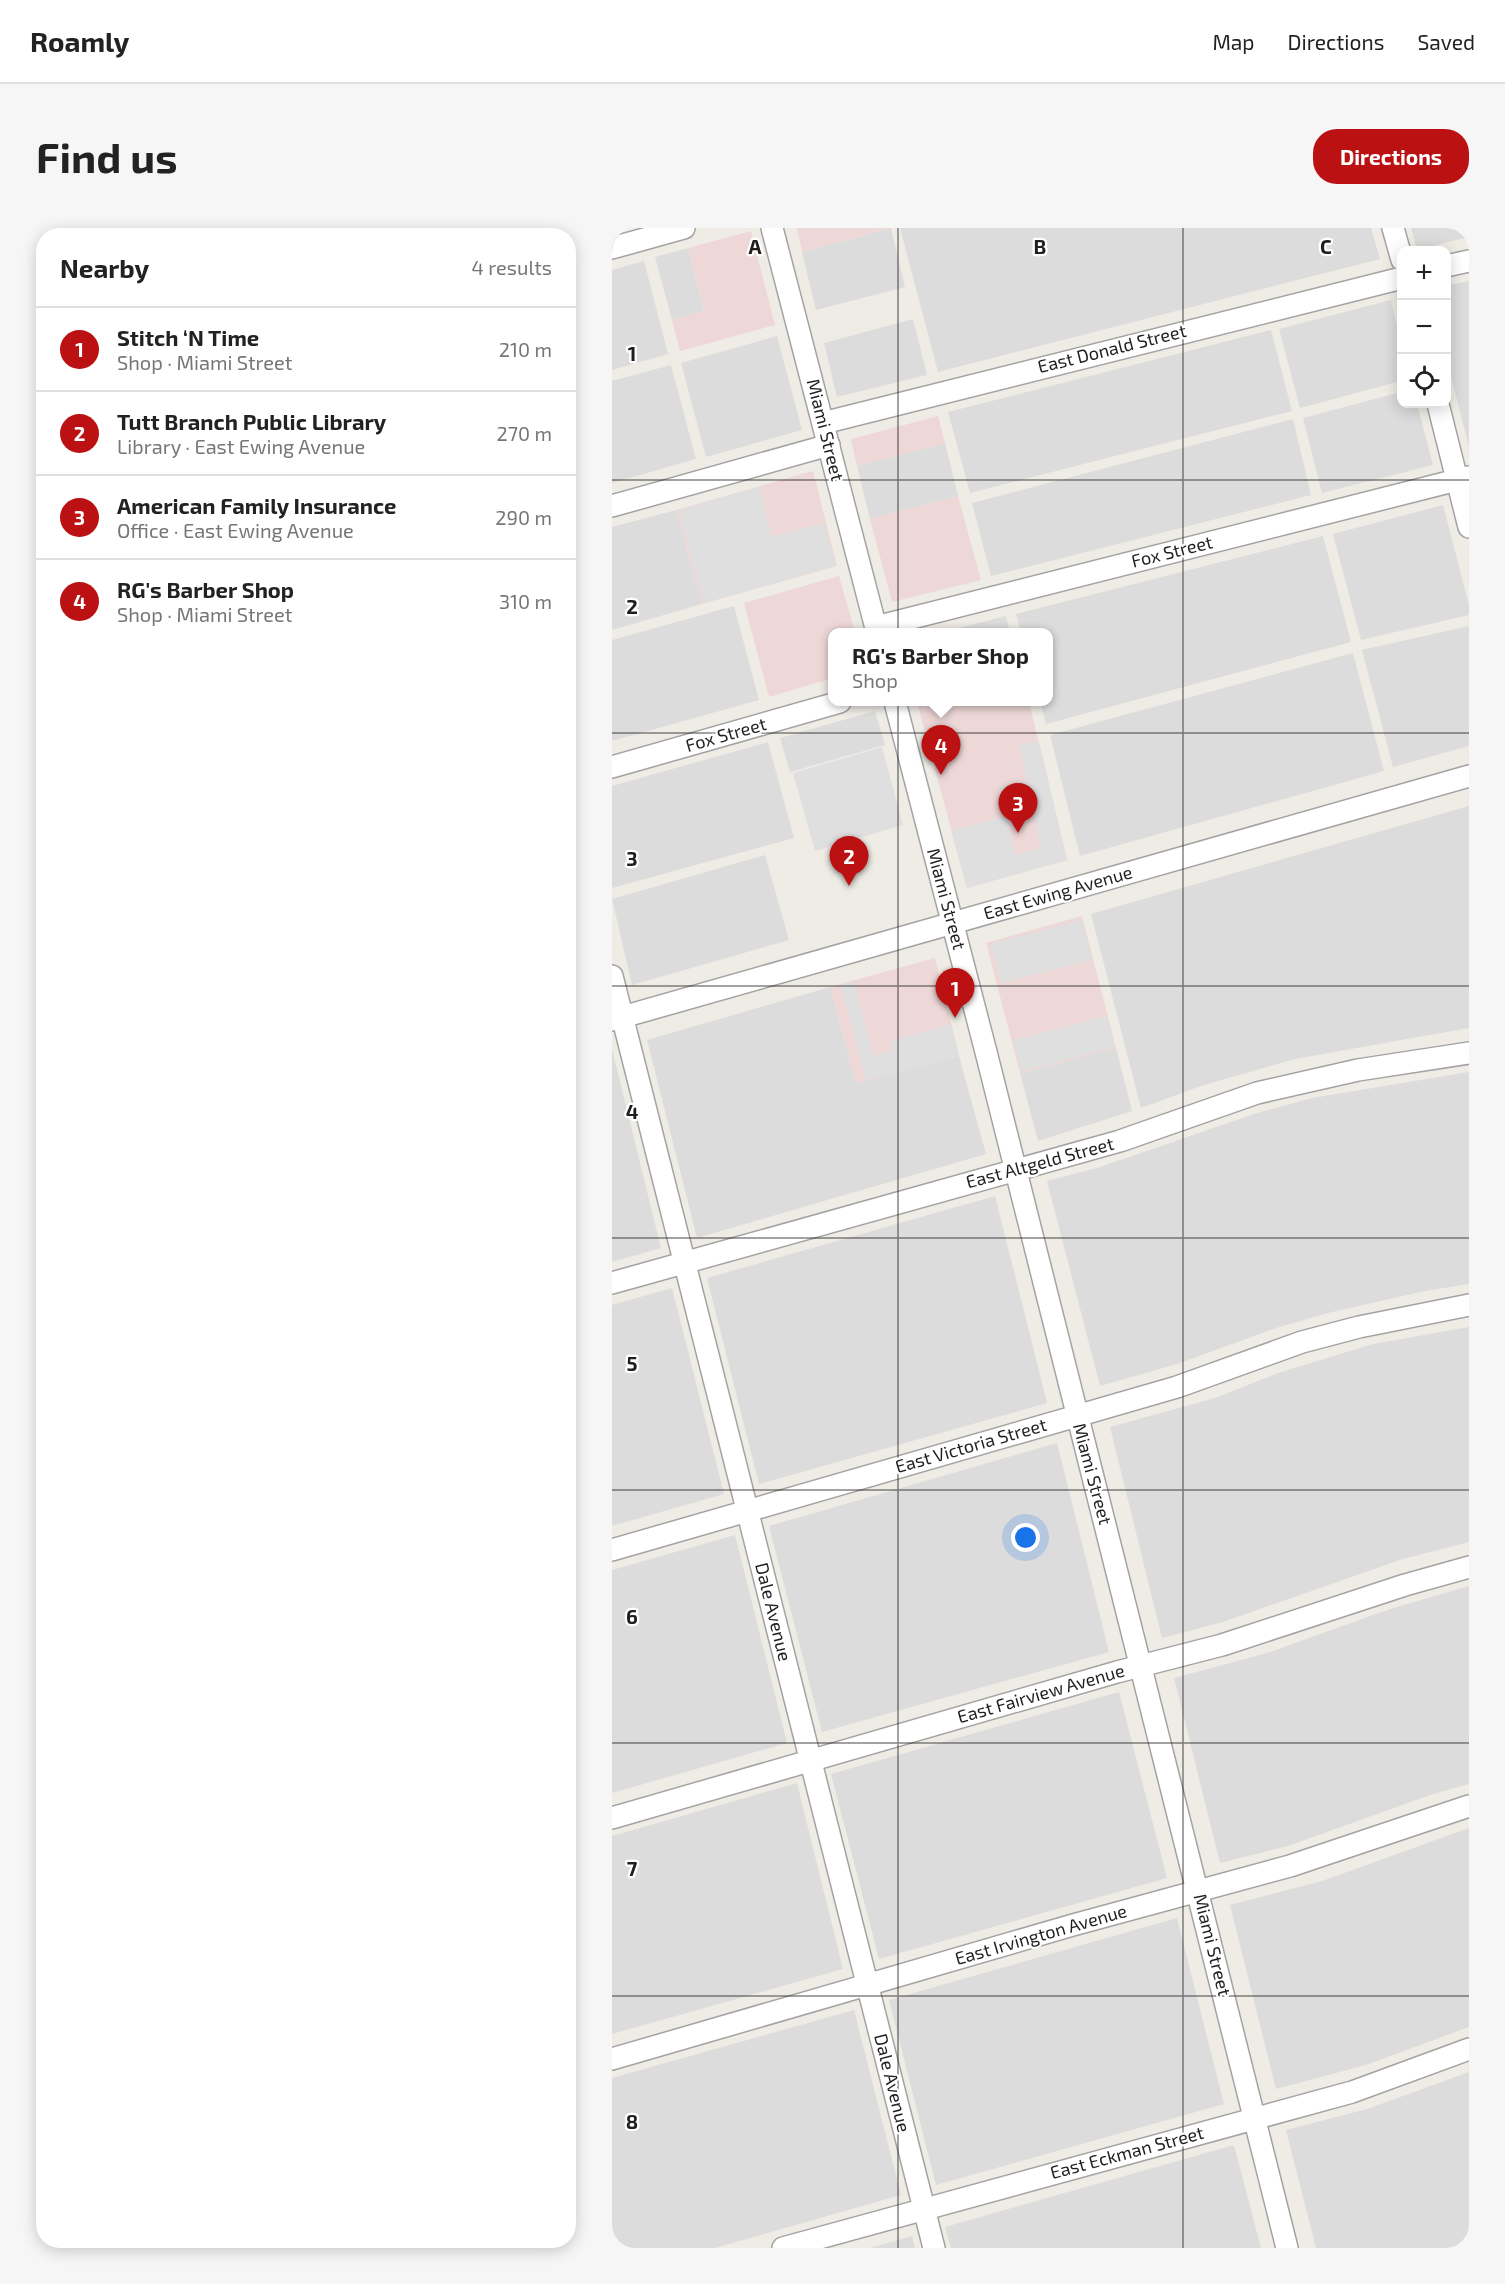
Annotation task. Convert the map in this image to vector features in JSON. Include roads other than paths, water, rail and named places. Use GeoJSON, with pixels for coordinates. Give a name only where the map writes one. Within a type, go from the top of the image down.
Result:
{"type":"FeatureCollection","features":[{"type":"Feature","properties":{"kind":"street"},"geometry":{"type":"LineString","coordinates":[[612,248],[684,228]]}},
{"type":"Feature","properties":{"kind":"street","name":"Miami Street"},"geometry":{"type":"LineString","coordinates":[[772,228],[875,628]]}},
{"type":"Feature","properties":{"kind":"street"},"geometry":{"type":"LineString","coordinates":[[1393,228],[1398,246]]}},
{"type":"Feature","properties":{"kind":"street"},"geometry":{"type":"LineString","coordinates":[[1451,265],[1469,261]]}},
{"type":"Feature","properties":{"kind":"street","name":"East Donald Street"},"geometry":{"type":"LineString","coordinates":[[823,423],[1397,279]]}},
{"type":"Feature","properties":{"kind":"street"},"geometry":{"type":"LineString","coordinates":[[1439,408],[1463,479],[1469,527]]}},
{"type":"Feature","properties":{"kind":"street"},"geometry":{"type":"LineString","coordinates":[[612,506],[829,445]]}},
{"type":"Feature","properties":{"kind":"street","name":"Fox Street"},"geometry":{"type":"LineString","coordinates":[[884,628],[1463,479]]}},
{"type":"Feature","properties":{"kind":"street","name":"Fox Street"},"geometry":{"type":"LineString","coordinates":[[612,767],[828,705]]}},
{"type":"Feature","properties":{"kind":"street","name":"Miami Street"},"geometry":{"type":"LineString","coordinates":[[896,706],[1142,1665],[1287,2248]]}},
{"type":"Feature","properties":{"kind":"street","name":"East Ewing Avenue"},"geometry":{"type":"LineString","coordinates":[[617,1019],[1469,776]]}},
{"type":"Feature","properties":{"kind":"street","name":"Dale Avenue"},"geometry":{"type":"LineString","coordinates":[[612,976],[617,1019],[684,1262],[934,2248]]}},
{"type":"Feature","properties":{"kind":"street","name":"East Altgeld Street"},"geometry":{"type":"LineString","coordinates":[[612,1282],[1120,1141],[1257,1093],[1358,1070],[1469,1053]]}},
{"type":"Feature","properties":{"kind":"street","name":"East Victoria Street"},"geometry":{"type":"LineString","coordinates":[[612,1550],[1177,1387],[1302,1342],[1359,1327],[1469,1305]]}},
{"type":"Feature","properties":{"kind":"street","name":"East Fairview Avenue"},"geometry":{"type":"LineString","coordinates":[[612,1818],[1142,1665],[1222,1645],[1405,1585],[1469,1567]]}},
{"type":"Feature","properties":{"kind":"street","name":"East Irvington Avenue"},"geometry":{"type":"LineString","coordinates":[[612,2059],[1073,1925],[1342,1850],[1469,1806]]}},
{"type":"Feature","properties":{"kind":"street","name":"East Eckman Street"},"geometry":{"type":"LineString","coordinates":[[783,2248],[1352,2092],[1469,2049]]}},
{"type":"Feature","properties":{"kind":"place","name":"RG's Barber Shop"},"geometry":{"type":"Point","coordinates":[941,775]}},
{"type":"Feature","properties":{"kind":"place","name":"American Family Insurance"},"geometry":{"type":"Point","coordinates":[1018,833]}},
{"type":"Feature","properties":{"kind":"place","name":"Tutt Branch Public Library"},"geometry":{"type":"Point","coordinates":[849,886]}},
{"type":"Feature","properties":{"kind":"place","name":"Stitch ‘N Time"},"geometry":{"type":"Point","coordinates":[955,1018]}}]}
